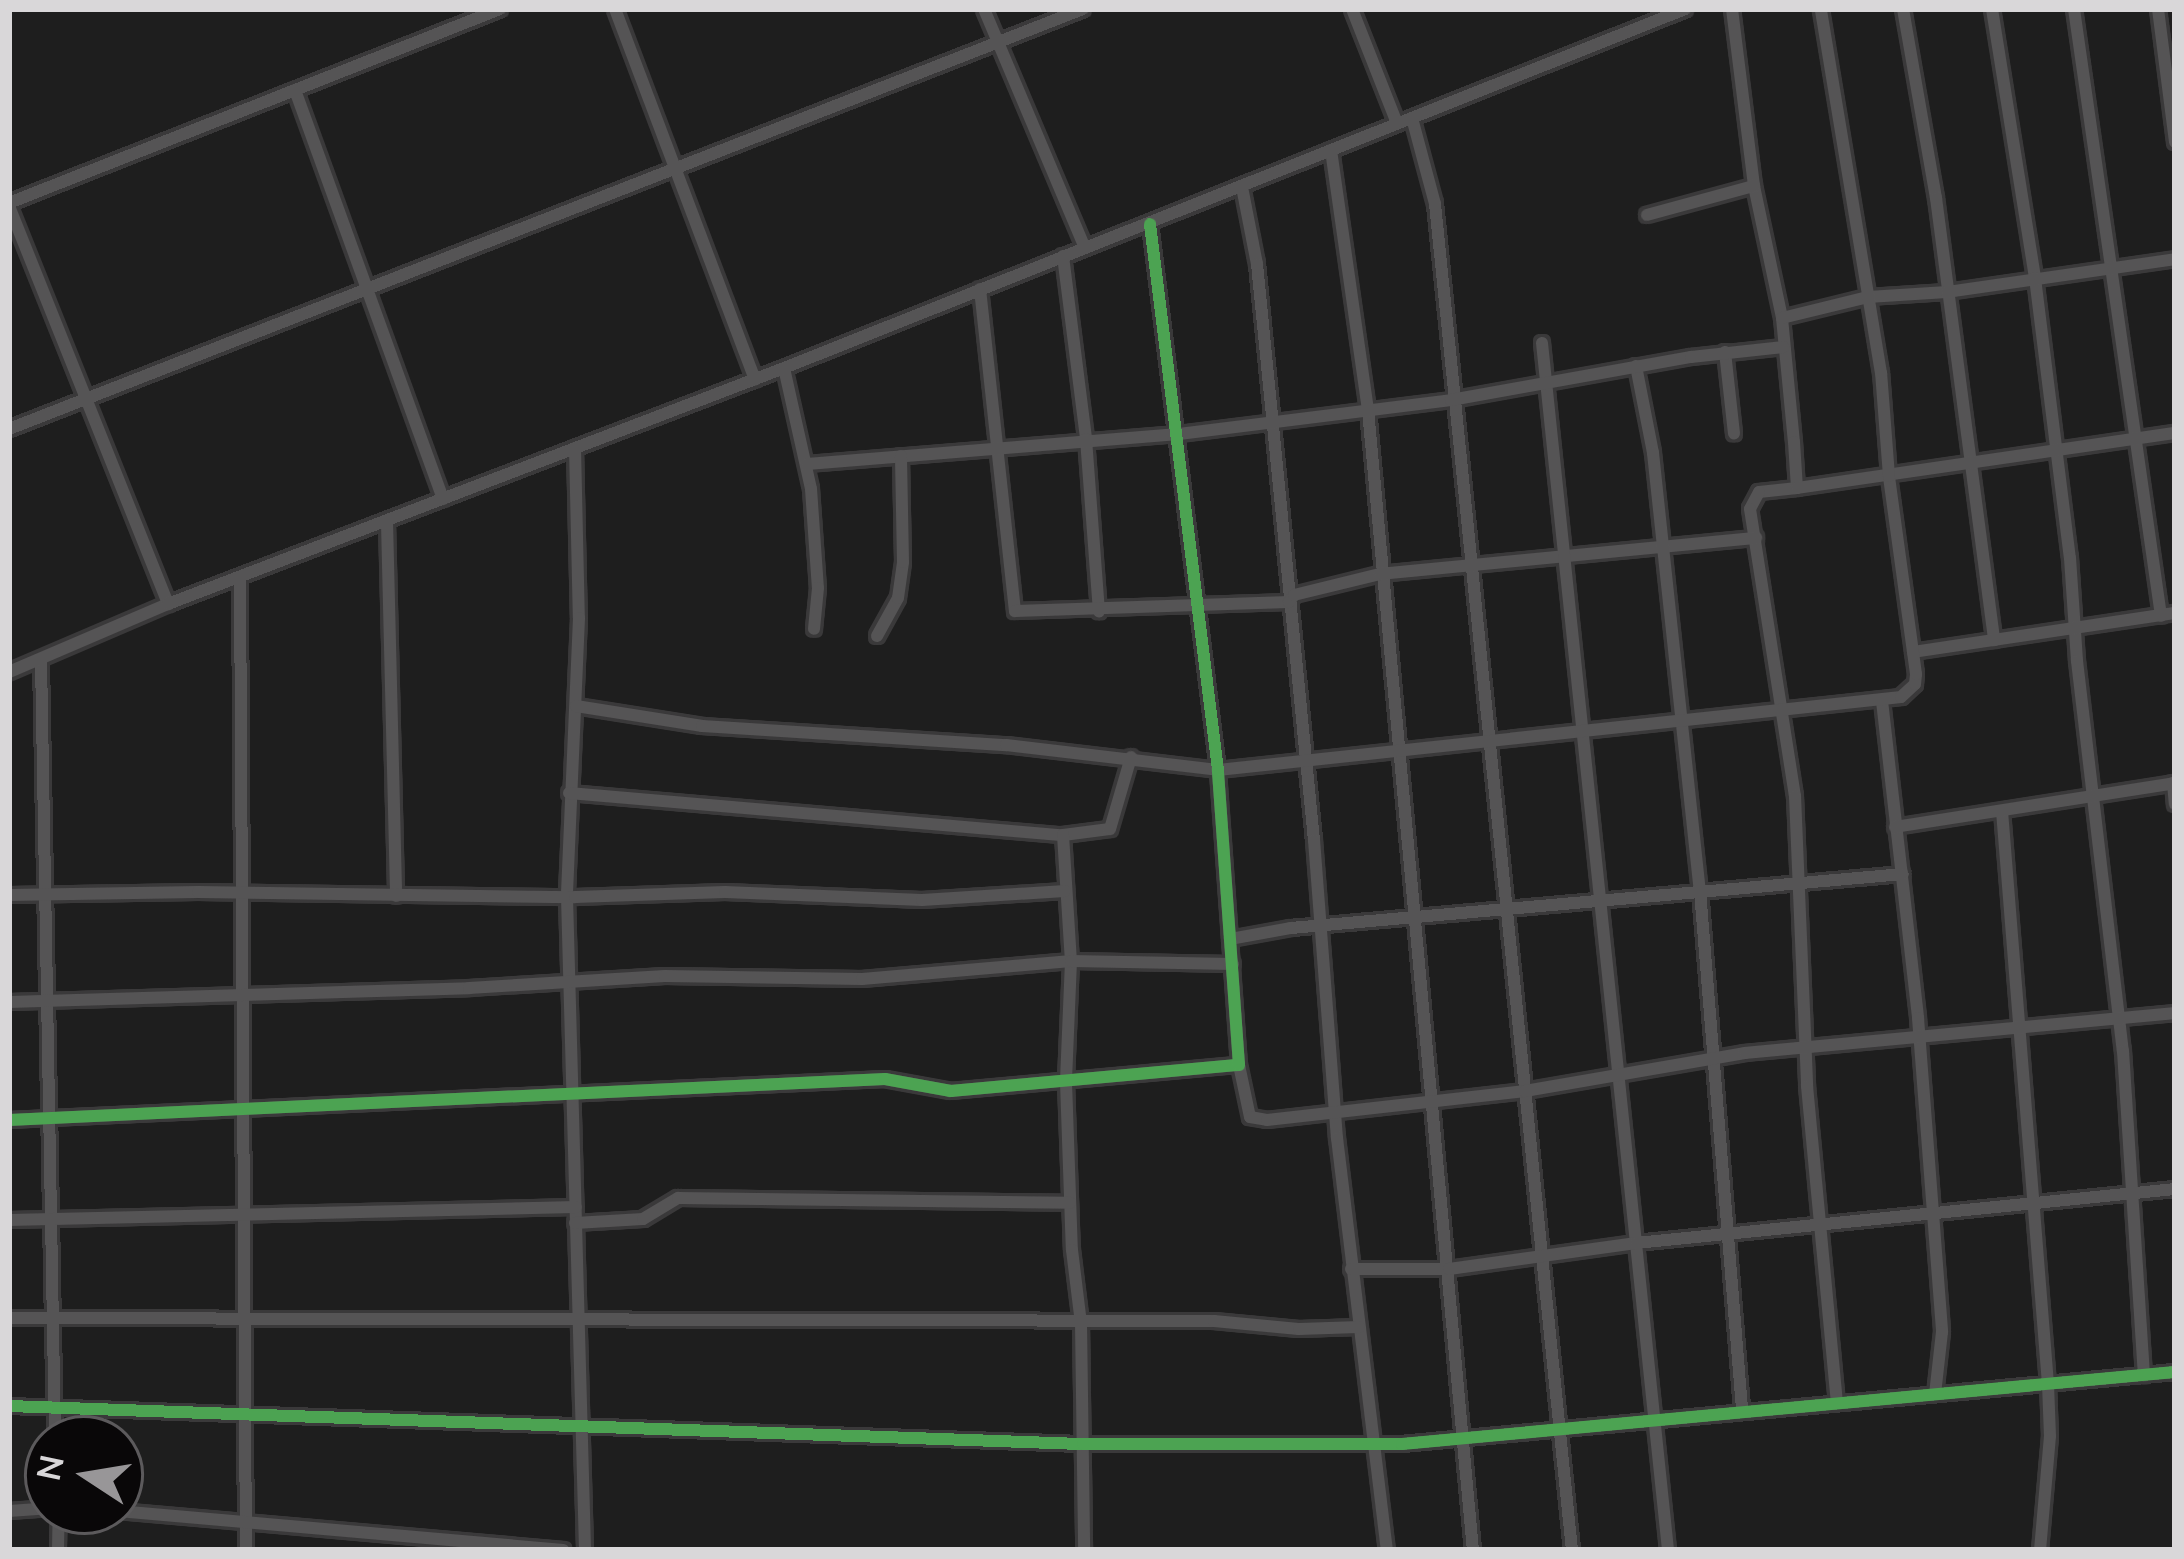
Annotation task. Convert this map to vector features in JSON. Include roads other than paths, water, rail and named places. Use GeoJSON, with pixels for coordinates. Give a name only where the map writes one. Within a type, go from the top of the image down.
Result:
{"type":"FeatureCollection","features":[{"type":"Feature","properties":{"kind":"street"},"geometry":{"type":"LineString","coordinates":[[168,604],[82,398],[9,204],[500,9]]}},
{"type":"Feature","properties":{"kind":"street"},"geometry":{"type":"LineString","coordinates":[[615,9],[755,379]]}},
{"type":"Feature","properties":{"kind":"street"},"geometry":{"type":"LineString","coordinates":[[984,9],[1084,246]]}},
{"type":"Feature","properties":{"kind":"street"},"geometry":{"type":"LineString","coordinates":[[9,429],[1083,9]]}},
{"type":"Feature","properties":{"kind":"street"},"geometry":{"type":"LineString","coordinates":[[1352,9],[1397,123]]}},
{"type":"Feature","properties":{"kind":"street"},"geometry":{"type":"LineString","coordinates":[[9,672],[168,604],[784,368],[1685,9]]}},
{"type":"Feature","properties":{"kind":"street"},"geometry":{"type":"LineString","coordinates":[[1732,9],[1754,186],[1782,318],[1798,488]]}},
{"type":"Feature","properties":{"kind":"street"},"geometry":{"type":"LineString","coordinates":[[575,706],[702,726],[1131,757],[1217,770],[1305,764],[1490,737],[1901,697],[1915,684],[1913,652],[1868,297],[1822,9]]}},
{"type":"Feature","properties":{"kind":"street"},"geometry":{"type":"LineString","coordinates":[[1903,9],[1973,463],[1994,640]]}},
{"type":"Feature","properties":{"kind":"street"},"geometry":{"type":"LineString","coordinates":[[1992,9],[2035,278],[2119,1019],[2144,1375]]}},
{"type":"Feature","properties":{"kind":"street"},"geometry":{"type":"LineString","coordinates":[[1913,652],[2168,614],[2135,436],[2074,9]]}},
{"type":"Feature","properties":{"kind":"street"},"geometry":{"type":"LineString","coordinates":[[2158,9],[2175,142]]}},
{"type":"Feature","properties":{"kind":"street"},"geometry":{"type":"LineString","coordinates":[[296,90],[443,499]]}},
{"type":"Feature","properties":{"kind":"street"},"geometry":{"type":"LineString","coordinates":[[1412,118],[1435,204],[1451,400],[1473,566],[1572,1550]]}},
{"type":"Feature","properties":{"kind":"street"},"geometry":{"type":"LineString","coordinates":[[1331,150],[1368,410],[1473,1550]]}},
{"type":"Feature","properties":{"kind":"street"},"geometry":{"type":"LineString","coordinates":[[1647,215],[1754,186]]}},
{"type":"Feature","properties":{"kind":"street"},"geometry":{"type":"LineString","coordinates":[[1242,187],[1257,263],[1321,927],[1334,1111],[1387,1550]]}},
{"type":"Feature","properties":{"kind":"street"},"geometry":{"type":"LineString","coordinates":[[1150,224],[1217,770],[1239,1065],[1254,1120],[1430,1097],[1525,1091],[1717,1056],[2175,1013]]}},
{"type":"Feature","properties":{"kind":"street"},"geometry":{"type":"LineString","coordinates":[[1063,256],[1086,439],[1099,612]]}},
{"type":"Feature","properties":{"kind":"street"},"geometry":{"type":"LineString","coordinates":[[1782,318],[1868,297],[1948,292],[2175,259]]}},
{"type":"Feature","properties":{"kind":"street"},"geometry":{"type":"LineString","coordinates":[[980,290],[1015,611],[1099,612],[1289,602]]}},
{"type":"Feature","properties":{"kind":"street"},"geometry":{"type":"LineString","coordinates":[[1542,344],[1667,1550]]}},
{"type":"Feature","properties":{"kind":"street"},"geometry":{"type":"LineString","coordinates":[[807,464],[1179,434],[1451,400],[1546,380],[1783,347]]}},
{"type":"Feature","properties":{"kind":"street"},"geometry":{"type":"LineString","coordinates":[[1725,352],[1734,434]]}},
{"type":"Feature","properties":{"kind":"street"},"geometry":{"type":"LineString","coordinates":[[1636,366],[1662,548],[1717,1056],[1742,1409]]}},
{"type":"Feature","properties":{"kind":"street"},"geometry":{"type":"LineString","coordinates":[[784,368],[807,464],[818,588],[814,629]]}},
{"type":"Feature","properties":{"kind":"street"},"geometry":{"type":"LineString","coordinates":[[1837,1402],[1807,1085],[1799,879],[1753,497],[2175,433]]}},
{"type":"Feature","properties":{"kind":"street"},"geometry":{"type":"LineString","coordinates":[[574,448],[575,706],[568,897],[585,1550]]}},
{"type":"Feature","properties":{"kind":"street"},"geometry":{"type":"LineString","coordinates":[[877,636],[898,598],[904,562],[901,456]]}},
{"type":"Feature","properties":{"kind":"street"},"geometry":{"type":"LineString","coordinates":[[387,522],[396,896]]}},
{"type":"Feature","properties":{"kind":"street"},"geometry":{"type":"LineString","coordinates":[[1289,602],[1294,595],[1380,574],[1756,538]]}},
{"type":"Feature","properties":{"kind":"street"},"geometry":{"type":"LineString","coordinates":[[240,579],[246,1550]]}},
{"type":"Feature","properties":{"kind":"street"},"geometry":{"type":"LineString","coordinates":[[41,660],[54,1415]]}},
{"type":"Feature","properties":{"kind":"street"},"geometry":{"type":"LineString","coordinates":[[1882,700],[1920,1040],[1942,1332],[1935,1394]]}},
{"type":"Feature","properties":{"kind":"street"},"geometry":{"type":"LineString","coordinates":[[569,794],[1064,836],[1110,829],[1131,757]]}},
{"type":"Feature","properties":{"kind":"street"},"geometry":{"type":"LineString","coordinates":[[1895,827],[2174,783],[2175,804]]}},
{"type":"Feature","properties":{"kind":"street"},"geometry":{"type":"LineString","coordinates":[[2002,811],[2048,1384],[2050,1436],[2040,1550]]}},
{"type":"Feature","properties":{"kind":"street"},"geometry":{"type":"LineString","coordinates":[[1064,836],[1071,961],[1066,1082],[1081,1323],[1084,1550]]}},
{"type":"Feature","properties":{"kind":"street"},"geometry":{"type":"LineString","coordinates":[[1230,939],[1600,904],[1799,879],[1903,874]]}},
{"type":"Feature","properties":{"kind":"street"},"geometry":{"type":"LineString","coordinates":[[9,895],[239,892],[568,897],[725,892],[922,900],[1065,891]]}},
{"type":"Feature","properties":{"kind":"street"},"geometry":{"type":"LineString","coordinates":[[9,1002],[665,976],[862,979],[1071,961],[1233,964]]}},
{"type":"Feature","properties":{"kind":"street"},"geometry":{"type":"LineString","coordinates":[[9,1120],[885,1079],[951,1090],[1239,1065]]}},
{"type":"Feature","properties":{"kind":"street"},"geometry":{"type":"LineString","coordinates":[[1351,1269],[1449,1269],[1636,1243],[2175,1189]]}},
{"type":"Feature","properties":{"kind":"street"},"geometry":{"type":"LineString","coordinates":[[575,1222],[643,1219],[678,1198],[1070,1203]]}},
{"type":"Feature","properties":{"kind":"street"},"geometry":{"type":"LineString","coordinates":[[9,1220],[576,1207]]}},
{"type":"Feature","properties":{"kind":"street"},"geometry":{"type":"LineString","coordinates":[[9,1318],[1359,1327]]}},
{"type":"Feature","properties":{"kind":"street"},"geometry":{"type":"LineString","coordinates":[[9,1406],[247,1410],[1083,1444],[1374,1444],[2175,1372]]}},
{"type":"Feature","properties":{"kind":"street"},"geometry":{"type":"LineString","coordinates":[[144,1513],[563,1550]]}}]}
